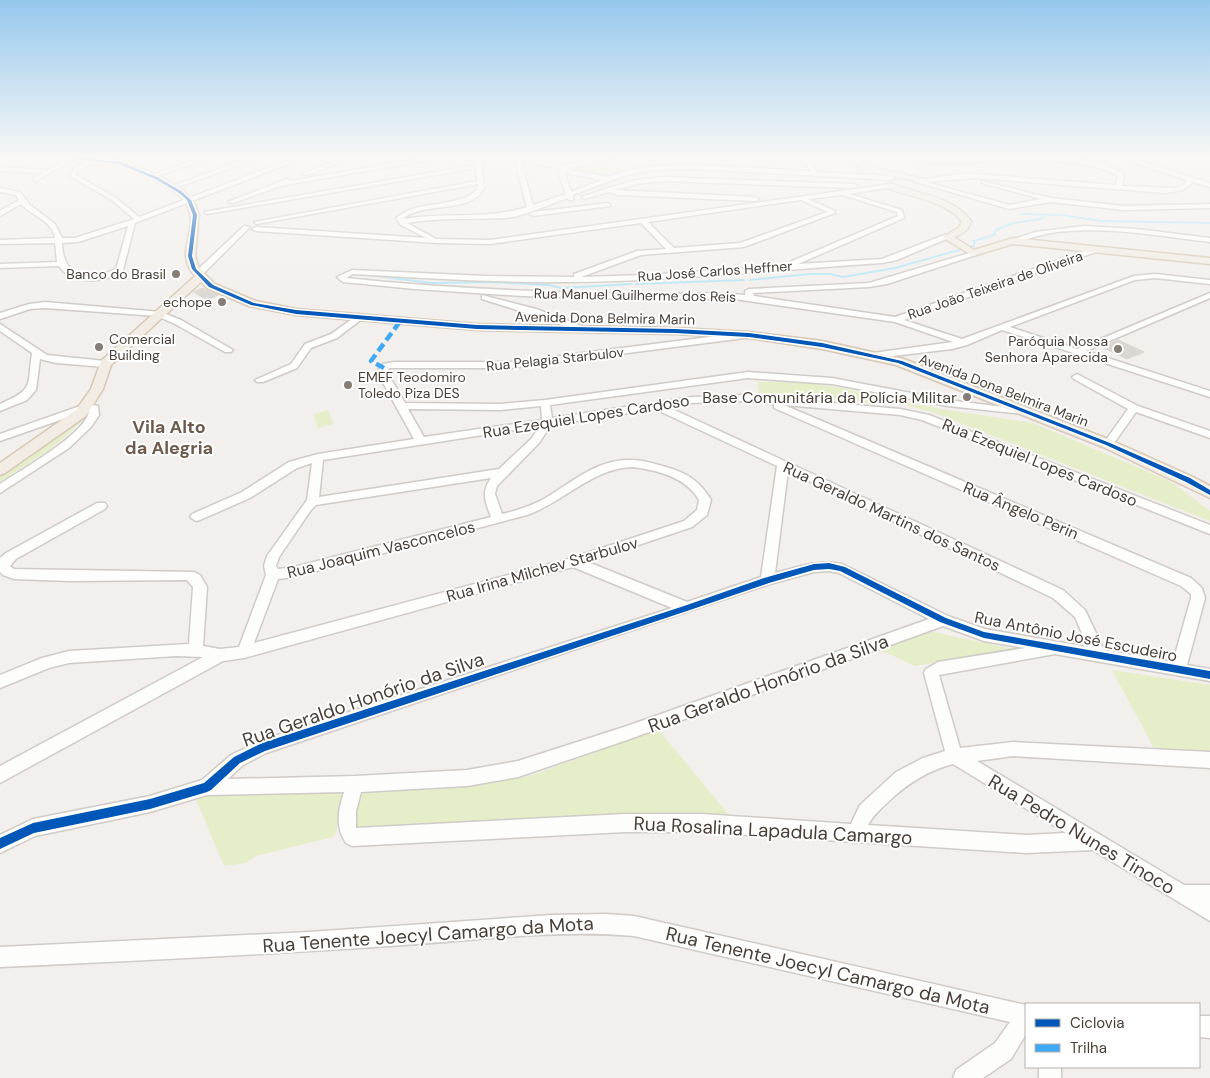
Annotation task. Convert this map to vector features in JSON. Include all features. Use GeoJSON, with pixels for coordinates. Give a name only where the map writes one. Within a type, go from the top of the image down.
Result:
{"type":"FeatureCollection","features":[{"type":"Feature","properties":{"kind":"main road"},"geometry":{"type":"LineString","coordinates":[[190,262],[195,215],[192,207]]}},
{"type":"Feature","properties":{"kind":"main road","name":"Rua José Carlos Heffner"},"geometry":{"type":"LineString","coordinates":[[947,237],[956,234],[967,222],[963,215],[949,207]]}},
{"type":"Feature","properties":{"kind":"main road"},"geometry":{"type":"LineString","coordinates":[[947,237],[974,253]]}},
{"type":"Feature","properties":{"kind":"main road"},"geometry":{"type":"LineString","coordinates":[[1012,241],[1210,262]]}},
{"type":"Feature","properties":{"kind":"main road","name":"Rua Manuel Guilherme dos Reis"},"geometry":{"type":"LineString","coordinates":[[974,253],[1012,241]]}},
{"type":"Feature","properties":{"kind":"main road","name":"Avenida Dona Belmira Marin"},"geometry":{"type":"LineString","coordinates":[[190,262],[199,276],[223,292],[266,307],[477,327],[749,335],[807,342],[876,356],[900,362],[1108,444],[1188,480],[1210,493]]}},
{"type":"Feature","properties":{"kind":"main road"},"geometry":{"type":"LineString","coordinates":[[0,470],[66,425],[86,407],[98,389],[105,364],[199,276]]}},
{"type":"Feature","properties":{"kind":"main road"},"geometry":{"type":"LineString","coordinates":[[1146,460],[1210,482]]}},
{"type":"Feature","properties":{"kind":"street"},"geometry":{"type":"LineString","coordinates":[[0,214],[11,207]]}},
{"type":"Feature","properties":{"kind":"street"},"geometry":{"type":"LineString","coordinates":[[30,207],[51,223],[56,230],[61,264],[68,274],[85,278],[101,277],[119,270],[135,221]]}},
{"type":"Feature","properties":{"kind":"street"},"geometry":{"type":"LineString","coordinates":[[122,207],[135,221]]}},
{"type":"Feature","properties":{"kind":"street"},"geometry":{"type":"LineString","coordinates":[[0,242],[59,242],[94,236],[170,207]]}},
{"type":"Feature","properties":{"kind":"street"},"geometry":{"type":"LineString","coordinates":[[207,212],[218,207]]}},
{"type":"Feature","properties":{"kind":"street"},"geometry":{"type":"LineString","coordinates":[[195,215],[238,207]]}},
{"type":"Feature","properties":{"kind":"street"},"geometry":{"type":"LineString","coordinates":[[199,276],[236,236],[274,218],[335,207]]}},
{"type":"Feature","properties":{"kind":"street"},"geometry":{"type":"LineString","coordinates":[[401,222],[399,218],[406,213],[432,207]]}},
{"type":"Feature","properties":{"kind":"street"},"geometry":{"type":"LineString","coordinates":[[528,207],[529,212]]}},
{"type":"Feature","properties":{"kind":"street"},"geometry":{"type":"LineString","coordinates":[[529,212],[543,207]]}},
{"type":"Feature","properties":{"kind":"street"},"geometry":{"type":"LineString","coordinates":[[570,207],[574,209]]}},
{"type":"Feature","properties":{"kind":"street"},"geometry":{"type":"LineString","coordinates":[[406,213],[428,217],[470,218],[588,207]]}},
{"type":"Feature","properties":{"kind":"street"},"geometry":{"type":"LineString","coordinates":[[256,226],[283,230],[437,241],[538,244],[582,230],[734,207]]}},
{"type":"Feature","properties":{"kind":"street"},"geometry":{"type":"LineString","coordinates":[[568,280],[633,255],[741,245],[833,212],[822,207]]}},
{"type":"Feature","properties":{"kind":"street"},"geometry":{"type":"LineString","coordinates":[[787,266],[902,217],[900,211],[887,207]]}},
{"type":"Feature","properties":{"kind":"street"},"geometry":{"type":"LineString","coordinates":[[1118,207],[1154,207]]}},
{"type":"Feature","properties":{"kind":"street"},"geometry":{"type":"LineString","coordinates":[[401,222],[428,217]]}},
{"type":"Feature","properties":{"kind":"street"},"geometry":{"type":"LineString","coordinates":[[643,221],[672,250]]}},
{"type":"Feature","properties":{"kind":"street"},"geometry":{"type":"LineString","coordinates":[[401,222],[437,241]]}},
{"type":"Feature","properties":{"kind":"street","name":"Rua Manuel Guilherme dos Reis"},"geometry":{"type":"LineString","coordinates":[[1012,241],[1039,232],[1085,228],[1210,240]]}},
{"type":"Feature","properties":{"kind":"street","name":"Rua José Carlos Heffner"},"geometry":{"type":"LineString","coordinates":[[343,280],[342,275],[352,272],[568,280],[743,271],[787,266],[882,261],[947,237]]}},
{"type":"Feature","properties":{"kind":"street","name":"Rua João Teixeira de Oliveira"},"geometry":{"type":"LineString","coordinates":[[896,320],[1093,250]]}},
{"type":"Feature","properties":{"kind":"street","name":"Rua Manuel Guilherme dos Reis"},"geometry":{"type":"LineString","coordinates":[[343,280],[468,292],[635,297],[749,294],[876,284],[974,253]]}},
{"type":"Feature","properties":{"kind":"street"},"geometry":{"type":"LineString","coordinates":[[190,262],[205,260],[219,254]]}},
{"type":"Feature","properties":{"kind":"street"},"geometry":{"type":"LineString","coordinates":[[1,267],[61,264]]}},
{"type":"Feature","properties":{"kind":"street"},"geometry":{"type":"LineString","coordinates":[[743,271],[749,294],[896,320],[964,343]]}},
{"type":"Feature","properties":{"kind":"street"},"geometry":{"type":"LineString","coordinates":[[876,356],[944,348],[964,343],[1134,278],[1155,276],[1210,282]]}},
{"type":"Feature","properties":{"kind":"street"},"geometry":{"type":"LineString","coordinates":[[633,277],[635,297]]}},
{"type":"Feature","properties":{"kind":"street"},"geometry":{"type":"LineString","coordinates":[[468,292],[586,329]]}},
{"type":"Feature","properties":{"kind":"street"},"geometry":{"type":"LineString","coordinates":[[1079,351],[1210,295]]}},
{"type":"Feature","properties":{"kind":"street"},"geometry":{"type":"LineString","coordinates":[[0,316],[45,305],[158,314],[178,322],[228,350]]}},
{"type":"Feature","properties":{"kind":"street"},"geometry":{"type":"LineString","coordinates":[[260,380],[294,366],[308,346],[334,336],[358,317]]}},
{"type":"Feature","properties":{"kind":"street"},"geometry":{"type":"LineString","coordinates":[[0,327],[44,358],[105,364]]}},
{"type":"Feature","properties":{"kind":"street"},"geometry":{"type":"LineString","coordinates":[[1003,328],[1210,394]]}},
{"type":"Feature","properties":{"kind":"street","name":"Rua Pelagia Starbulov"},"geometry":{"type":"LineString","coordinates":[[421,440],[382,372],[386,366],[511,365],[749,335]]}},
{"type":"Feature","properties":{"kind":"street"},"geometry":{"type":"LineString","coordinates":[[900,362],[910,352]]}},
{"type":"Feature","properties":{"kind":"street"},"geometry":{"type":"LineString","coordinates":[[0,408],[23,398],[33,388],[36,353]]}},
{"type":"Feature","properties":{"kind":"street"},"geometry":{"type":"LineString","coordinates":[[401,406],[500,408],[748,375],[814,379],[948,403],[1031,414]]}},
{"type":"Feature","properties":{"kind":"street"},"geometry":{"type":"LineString","coordinates":[[1077,377],[1134,408],[1210,435]]}},
{"type":"Feature","properties":{"kind":"street","name":"Rua Ezequiel Lopes Cardoso"},"geometry":{"type":"LineString","coordinates":[[196,517],[246,495],[293,465],[318,457],[421,440],[712,398],[742,398],[769,402],[900,412],[925,417],[1210,530]]}},
{"type":"Feature","properties":{"kind":"street","name":"Rua Ângelo Perin"},"geometry":{"type":"LineString","coordinates":[[769,402],[1186,582],[1197,592],[1198,598],[1178,669]]}},
{"type":"Feature","properties":{"kind":"street"},"geometry":{"type":"LineString","coordinates":[[498,519],[489,494],[493,482],[528,449],[540,434],[547,422],[545,403]]}},
{"type":"Feature","properties":{"kind":"street","name":"Rua Geraldo Martins dos Santos"},"geometry":{"type":"LineString","coordinates":[[658,406],[1058,594],[1080,614],[1099,656]]}},
{"type":"Feature","properties":{"kind":"street"},"geometry":{"type":"LineString","coordinates":[[0,438],[86,407],[94,408],[94,415],[83,429],[47,457],[0,489]]}},
{"type":"Feature","properties":{"kind":"street"},"geometry":{"type":"LineString","coordinates":[[1108,444],[1134,408]]}},
{"type":"Feature","properties":{"kind":"street"},"geometry":{"type":"LineString","coordinates":[[318,457],[313,502],[503,472]]}},
{"type":"Feature","properties":{"kind":"street","name":"Rua Irina Milchev Starbulov"},"geometry":{"type":"LineString","coordinates":[[0,682],[47,662],[94,654],[196,650],[220,655],[244,652],[574,562],[688,524],[704,512],[706,504],[705,496],[700,488],[692,483],[658,467],[633,462],[589,474],[531,510],[498,519]]}},
{"type":"Feature","properties":{"kind":"street"},"geometry":{"type":"LineString","coordinates":[[767,580],[783,464]]}},
{"type":"Feature","properties":{"kind":"street","name":"Rua Joaquim Vasconcelos"},"geometry":{"type":"LineString","coordinates":[[313,502],[307,507],[273,556],[270,566],[273,575],[294,572],[498,519]]}},
{"type":"Feature","properties":{"kind":"street"},"geometry":{"type":"LineString","coordinates":[[101,506],[11,556],[5,560],[2,567],[14,574],[190,575],[196,578],[200,587],[196,650]]}},
{"type":"Feature","properties":{"kind":"street"},"geometry":{"type":"LineString","coordinates":[[574,562],[687,608]]}},
{"type":"Feature","properties":{"kind":"street","name":"Rua Antônio José Escudeiro"},"geometry":{"type":"LineString","coordinates":[[687,608],[767,580],[814,567],[829,566],[856,575],[943,620],[984,635],[1210,675]]}},
{"type":"Feature","properties":{"kind":"street"},"geometry":{"type":"LineString","coordinates":[[244,652],[273,575]]}},
{"type":"Feature","properties":{"kind":"street","name":"Rua Geraldo Honório da Silva"},"geometry":{"type":"LineString","coordinates":[[207,787],[237,760],[262,747],[687,608]]}},
{"type":"Feature","properties":{"kind":"street","name":"Rua Geraldo Honório da Silva"},"geometry":{"type":"LineString","coordinates":[[0,844],[32,828],[150,804],[207,787],[355,784],[467,778],[518,769],[627,734],[943,620]]}},
{"type":"Feature","properties":{"kind":"street"},"geometry":{"type":"LineString","coordinates":[[954,756],[931,676],[934,670],[1058,649]]}},
{"type":"Feature","properties":{"kind":"street"},"geometry":{"type":"LineString","coordinates":[[0,775],[220,655]]}},
{"type":"Feature","properties":{"kind":"street"},"geometry":{"type":"LineString","coordinates":[[856,832],[866,811],[902,778],[928,764],[954,756],[1012,748],[1210,760]]}},
{"type":"Feature","properties":{"kind":"street","name":"Rua Pedro Nunes Tinoco"},"geometry":{"type":"LineString","coordinates":[[954,756],[1210,911]]}},
{"type":"Feature","properties":{"kind":"street","name":"Rua Rosalina Lapadula Camargo"},"geometry":{"type":"LineString","coordinates":[[355,784],[346,821],[347,828],[352,837],[361,838],[666,823],[856,832],[1026,844],[1094,841]]}},
{"type":"Feature","properties":{"kind":"street"},"geometry":{"type":"LineString","coordinates":[[1181,894],[1210,894]]}},
{"type":"Feature","properties":{"kind":"street","name":"Rua Tenente Joecyl Camargo da Mota"},"geometry":{"type":"LineString","coordinates":[[0,958],[204,948],[599,922],[634,926],[1025,1015]]}},
{"type":"Feature","properties":{"kind":"street"},"geometry":{"type":"LineString","coordinates":[[964,1078],[1002,1051],[1025,1016]]}},
{"type":"Feature","properties":{"kind":"green space"},"geometry":{"type":"Polygon","coordinates":[[[758,382],[809,383],[940,409],[1033,423],[1174,484],[1210,511],[1210,521],[932,412],[906,405],[759,394],[758,382]]]}},
{"type":"Feature","properties":{"kind":"green space"},"geometry":{"type":"Polygon","coordinates":[[[328,410],[333,424],[318,428],[314,414],[328,410]]]}},
{"type":"Feature","properties":{"kind":"green space"},"geometry":{"type":"Polygon","coordinates":[[[87,416],[49,450],[0,482],[0,474],[87,416]]]}},
{"type":"Feature","properties":{"kind":"green space"},"geometry":{"type":"Polygon","coordinates":[[[933,632],[1014,649],[915,666],[887,653],[865,650],[933,632]]]}},
{"type":"Feature","properties":{"kind":"green space"},"geometry":{"type":"Polygon","coordinates":[[[1112,670],[1210,685],[1210,755],[1156,752],[1112,670]]]}},
{"type":"Feature","properties":{"kind":"green space"},"geometry":{"type":"Polygon","coordinates":[[[658,729],[733,820],[353,829],[355,809],[365,792],[530,776],[658,729]]]}},
{"type":"Feature","properties":{"kind":"green space"},"geometry":{"type":"Polygon","coordinates":[[[339,793],[342,798],[336,833],[333,837],[256,856],[246,863],[224,866],[196,799],[211,794],[339,793]]]}},
{"type":"Feature","properties":{"kind":"building"},"geometry":{"type":"Polygon","coordinates":[[[202,288],[218,295],[208,300],[193,292],[202,288]]]}},
{"type":"Feature","properties":{"kind":"building","name":"Paróquia Nossa Senhora Aparecida"},"geometry":{"type":"Polygon","coordinates":[[[1118,340],[1144,352],[1127,359],[1102,347],[1118,340]]]}},
{"type":"Feature","properties":{"kind":"waterway"},"geometry":{"type":"LineString","coordinates":[[1021,214],[1062,215],[1101,221],[1210,223]]}},
{"type":"Feature","properties":{"kind":"waterway"},"geometry":{"type":"LineString","coordinates":[[965,248],[974,246],[974,241],[994,235],[996,230],[1013,223],[1041,219],[1043,215]]}},
{"type":"Feature","properties":{"kind":"waterway"},"geometry":{"type":"LineString","coordinates":[[750,280],[810,274],[830,274],[843,277],[895,268],[959,250]]}},
{"type":"Feature","properties":{"kind":"waterway"},"geometry":{"type":"LineString","coordinates":[[370,275],[431,283],[491,282],[549,285],[561,288],[631,284]]}},
{"type":"Feature","properties":{"kind":"waterway"},"geometry":{"type":"LineString","coordinates":[[636,284],[744,280]]}},
{"type":"Feature","properties":{"kind":"marked path"},"geometry":{"type":"LineString","coordinates":[[384,368],[371,361],[401,320]]}},
{"type":"Feature","properties":{"kind":"cycle path"},"geometry":{"type":"LineString","coordinates":[[192,207],[195,215],[190,256],[194,269],[211,286],[253,304],[296,312],[477,327],[675,331],[749,335],[822,345],[900,362],[1108,444],[1188,480],[1210,493]]}},
{"type":"Feature","properties":{"kind":"cycle path"},"geometry":{"type":"LineString","coordinates":[[0,844],[33,828],[150,804],[207,787],[237,760],[262,747],[767,580],[814,567],[829,566],[842,569],[943,620],[984,635],[1210,675]]}},
{"type":"Feature","properties":{"kind":"place","name":"Banco do Brasil"},"geometry":{"type":"Point","coordinates":[176,274]}},
{"type":"Feature","properties":{"kind":"place","name":"echope"},"geometry":{"type":"Point","coordinates":[222,302]}},
{"type":"Feature","properties":{"kind":"place","name":"Comercial Building"},"geometry":{"type":"Point","coordinates":[99,347]}},
{"type":"Feature","properties":{"kind":"place","name":"Paróquia Nossa Senhora Aparecida"},"geometry":{"type":"Point","coordinates":[1118,349]}},
{"type":"Feature","properties":{"kind":"place","name":"EMEF Teodomiro Toledo Piza DES"},"geometry":{"type":"Point","coordinates":[348,385]}},
{"type":"Feature","properties":{"kind":"place","name":"Base Comunitária da Polícia Militar"},"geometry":{"type":"Point","coordinates":[967,397]}},
{"type":"Feature","properties":{"kind":"district","name":"Vila Alto da Alegria"},"geometry":{"type":"Point","coordinates":[169,437]}}]}
